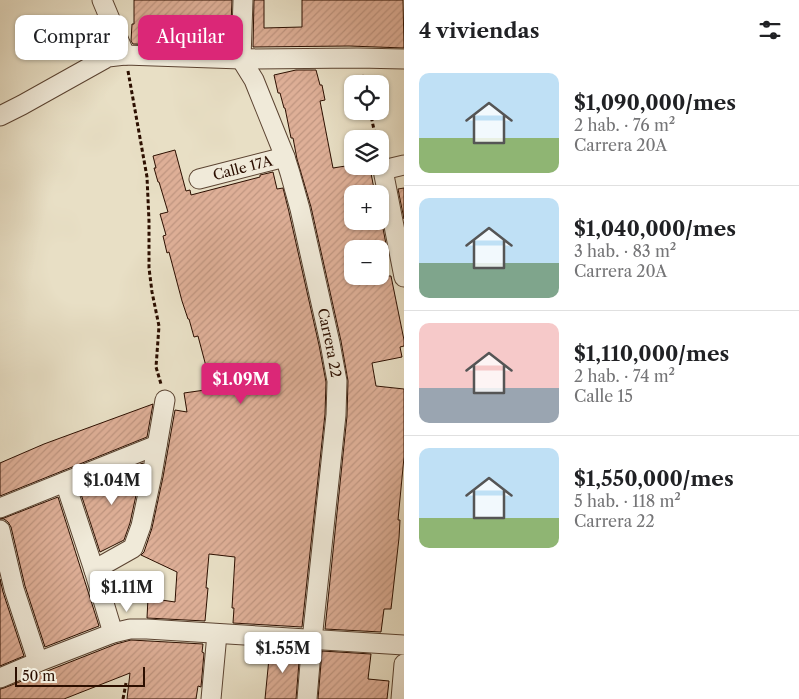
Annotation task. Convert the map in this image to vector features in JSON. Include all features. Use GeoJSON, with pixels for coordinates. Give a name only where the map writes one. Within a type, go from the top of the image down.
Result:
{"type":"FeatureCollection","features":[{"type":"Feature","properties":{"kind":"street"},"geometry":{"type":"LineString","coordinates":[[102,0],[108,15]]}},
{"type":"Feature","properties":{"kind":"street"},"geometry":{"type":"LineString","coordinates":[[242,15],[243,0]]}},
{"type":"Feature","properties":{"kind":"street"},"geometry":{"type":"LineString","coordinates":[[243,59],[404,59]]}},
{"type":"Feature","properties":{"kind":"street"},"geometry":{"type":"LineString","coordinates":[[0,116],[103,60]]}},
{"type":"Feature","properties":{"kind":"street","name":"Carrera 22"},"geometry":{"type":"LineString","coordinates":[[242,60],[254,80],[286,157],[300,209],[337,381],[336,415],[307,699]]}},
{"type":"Feature","properties":{"kind":"street","name":"Calle 17A"},"geometry":{"type":"LineString","coordinates":[[199,179],[286,157]]}},
{"type":"Feature","properties":{"kind":"street"},"geometry":{"type":"LineString","coordinates":[[404,165],[383,170],[404,277]]}},
{"type":"Feature","properties":{"kind":"street"},"geometry":{"type":"LineString","coordinates":[[94,570],[133,548],[142,526],[165,400]]}},
{"type":"Feature","properties":{"kind":"street"},"geometry":{"type":"LineString","coordinates":[[0,508],[156,445]]}},
{"type":"Feature","properties":{"kind":"street"},"geometry":{"type":"LineString","coordinates":[[65,482],[113,634]]}},
{"type":"Feature","properties":{"kind":"street"},"geometry":{"type":"LineString","coordinates":[[0,530],[7,592],[38,662]]}},
{"type":"Feature","properties":{"kind":"street"},"geometry":{"type":"LineString","coordinates":[[0,678],[38,662],[130,629],[404,645]]}},
{"type":"Feature","properties":{"kind":"street"},"geometry":{"type":"LineString","coordinates":[[211,699],[217,634]]}},
{"type":"Feature","properties":{"kind":"street"},"geometry":{"type":"LineString","coordinates":[[401,699],[404,664]]}},
{"type":"Feature","properties":{"kind":"path"},"geometry":{"type":"LineString","coordinates":[[126,60],[147,177],[149,268],[159,326],[156,367],[165,400]]}},
{"type":"Feature","properties":{"kind":"path"},"geometry":{"type":"LineString","coordinates":[[123,699],[126,683]]}},
{"type":"Feature","properties":{"kind":"building"},"geometry":{"type":"Polygon","coordinates":[[[134,0],[232,0],[231,15],[138,15],[138,44],[133,44],[131,41],[132,24],[134,24],[134,0]]]}},
{"type":"Feature","properties":{"kind":"building"},"geometry":{"type":"Polygon","coordinates":[[[254,0],[264,0],[264,28],[302,27],[302,0],[403,0],[404,48],[349,46],[253,47],[254,0]]]}},
{"type":"Feature","properties":{"kind":"building"},"geometry":{"type":"Polygon","coordinates":[[[296,70],[316,70],[325,100],[320,101],[333,168],[344,166],[344,175],[371,175],[373,185],[344,185],[344,230],[383,230],[385,240],[344,240],[344,285],[389,285],[389,276],[391,276],[404,340],[404,346],[400,347],[402,357],[372,363],[376,386],[404,389],[404,457],[398,520],[400,520],[399,538],[391,609],[384,609],[381,632],[325,629],[347,416],[348,381],[311,207],[293,138],[291,138],[285,108],[280,93],[278,93],[274,75],[296,70]]]}},
{"type":"Feature","properties":{"kind":"building"},"geometry":{"type":"Polygon","coordinates":[[[175,150],[186,191],[190,190],[191,195],[273,172],[277,189],[283,188],[326,382],[325,414],[302,627],[233,623],[235,557],[209,554],[205,621],[147,618],[148,598],[175,602],[177,572],[141,555],[144,552],[152,528],[175,410],[187,412],[184,393],[212,389],[198,336],[194,337],[163,236],[166,235],[160,214],[168,212],[154,168],[156,168],[153,156],[175,150]]]}},
{"type":"Feature","properties":{"kind":"building"},"geometry":{"type":"Polygon","coordinates":[[[404,188],[404,219],[398,189],[404,188]]]}},
{"type":"Feature","properties":{"kind":"building"},"geometry":{"type":"Polygon","coordinates":[[[153,404],[147,437],[0,496],[0,463],[44,444],[153,404]]]}},
{"type":"Feature","properties":{"kind":"building"},"geometry":{"type":"Polygon","coordinates":[[[143,463],[130,523],[124,540],[100,552],[79,488],[143,463]]]}},
{"type":"Feature","properties":{"kind":"building"},"geometry":{"type":"Polygon","coordinates":[[[58,497],[99,626],[45,647],[25,586],[11,527],[4,519],[0,519],[58,497]]]}},
{"type":"Feature","properties":{"kind":"building"},"geometry":{"type":"Polygon","coordinates":[[[0,579],[24,656],[0,666],[0,579]]]}},
{"type":"Feature","properties":{"kind":"building"},"geometry":{"type":"Polygon","coordinates":[[[131,640],[203,644],[201,687],[198,686],[196,699],[127,699],[130,673],[64,699],[0,699],[0,689],[116,644],[131,640]]]}},
{"type":"Feature","properties":{"kind":"building"},"geometry":{"type":"Polygon","coordinates":[[[270,648],[300,650],[296,699],[265,699],[270,648]]]}},
{"type":"Feature","properties":{"kind":"building"},"geometry":{"type":"Polygon","coordinates":[[[322,651],[371,654],[368,679],[389,681],[387,699],[318,699],[322,651]]]}}]}
